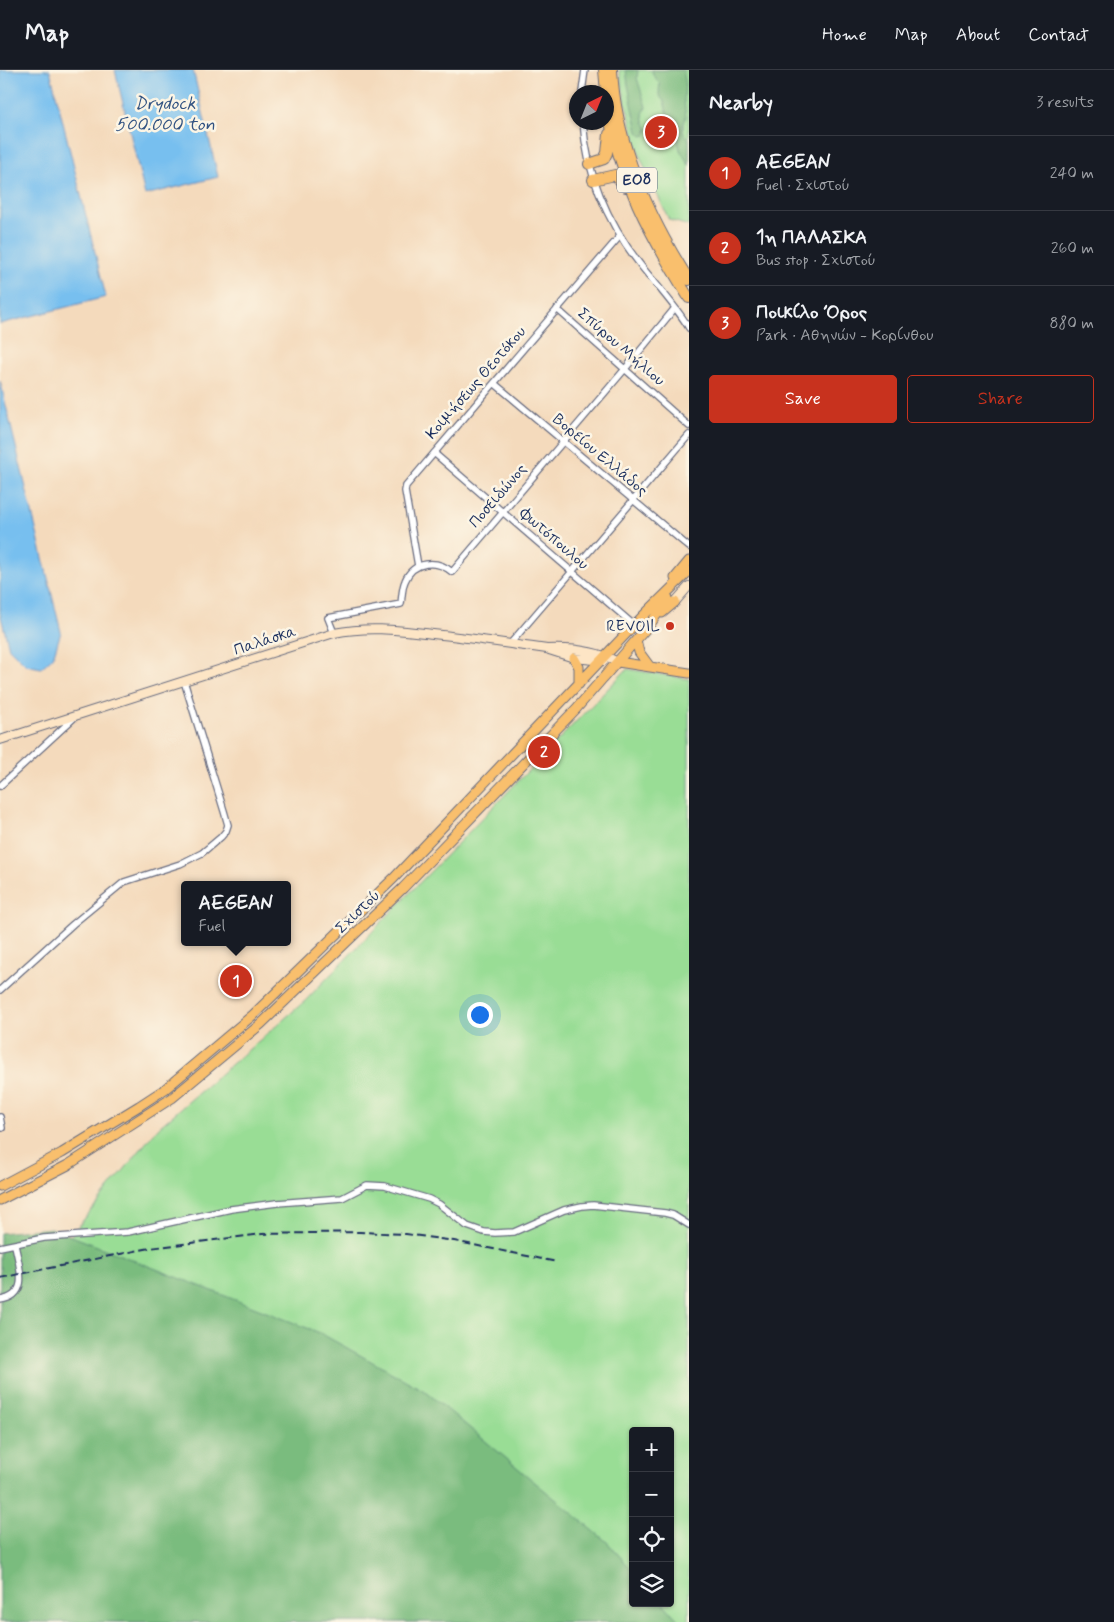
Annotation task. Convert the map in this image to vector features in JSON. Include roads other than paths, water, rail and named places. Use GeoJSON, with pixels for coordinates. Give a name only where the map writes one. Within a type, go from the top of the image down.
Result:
{"type":"FeatureCollection","features":[{"type":"Feature","properties":{"kind":"highway"},"geometry":{"type":"LineString","coordinates":[[604,70],[605,85]]}},
{"type":"Feature","properties":{"kind":"highway","name":"ΕΟ8"},"geometry":{"type":"LineString","coordinates":[[612,70],[624,143],[633,170],[660,230],[689,280]]}},
{"type":"Feature","properties":{"kind":"highway"},"geometry":{"type":"LineString","coordinates":[[588,164],[602,161],[607,155],[609,130]]}},
{"type":"Feature","properties":{"kind":"highway","name":"ΕΟ8"},"geometry":{"type":"LineString","coordinates":[[612,130],[615,146],[635,200],[655,242],[689,298]]}},
{"type":"Feature","properties":{"kind":"highway"},"geometry":{"type":"LineString","coordinates":[[593,180],[614,175],[635,200]]}},
{"type":"Feature","properties":{"kind":"main road"},"geometry":{"type":"LineString","coordinates":[[642,617],[689,561]]}},
{"type":"Feature","properties":{"kind":"main road","name":"Σχιστού"},"geometry":{"type":"LineString","coordinates":[[0,1186],[62,1154],[140,1106],[165,1089],[246,1021],[319,953],[394,878],[604,659],[634,625],[689,571]]}},
{"type":"Feature","properties":{"kind":"main road","name":"Σχιστού"},"geometry":{"type":"LineString","coordinates":[[0,1200],[68,1165],[172,1098],[261,1024],[404,888],[576,709],[651,623],[680,581]]}},
{"type":"Feature","properties":{"kind":"main road"},"geometry":{"type":"LineString","coordinates":[[651,623],[675,602]]}},
{"type":"Feature","properties":{"kind":"main road"},"geometry":{"type":"LineString","coordinates":[[636,640],[641,656],[650,666]]}},
{"type":"Feature","properties":{"kind":"main road"},"geometry":{"type":"LineString","coordinates":[[574,658],[579,667],[579,684]]}},
{"type":"Feature","properties":{"kind":"main road"},"geometry":{"type":"LineString","coordinates":[[618,662],[689,673]]}},
{"type":"Feature","properties":{"kind":"street"},"geometry":{"type":"LineString","coordinates":[[583,85],[585,70]]}},
{"type":"Feature","properties":{"kind":"street"},"geometry":{"type":"LineString","coordinates":[[584,130],[588,164],[608,216],[620,236],[689,328]]}},
{"type":"Feature","properties":{"kind":"street","name":"Κοιμήσεως Θεοτόκου"},"geometry":{"type":"LineString","coordinates":[[418,566],[405,490],[407,484],[620,236]]}},
{"type":"Feature","properties":{"kind":"street","name":"Ποσειδώνος"},"geometry":{"type":"LineString","coordinates":[[418,566],[435,564],[445,567],[452,572],[675,308]]}},
{"type":"Feature","properties":{"kind":"street","name":"Σπύρου Μήλιου"},"geometry":{"type":"LineString","coordinates":[[557,309],[689,426]]}},
{"type":"Feature","properties":{"kind":"street","name":"Βορείου Ελλάδος"},"geometry":{"type":"LineString","coordinates":[[494,383],[689,547]]}},
{"type":"Feature","properties":{"kind":"street"},"geometry":{"type":"LineString","coordinates":[[510,644],[689,435]]}},
{"type":"Feature","properties":{"kind":"street","name":"Φωτόπουλου"},"geometry":{"type":"LineString","coordinates":[[434,453],[634,625]]}},
{"type":"Feature","properties":{"kind":"street"},"geometry":{"type":"LineString","coordinates":[[334,633],[328,618],[401,604],[406,580],[418,566]]}},
{"type":"Feature","properties":{"kind":"street"},"geometry":{"type":"LineString","coordinates":[[675,602],[689,586]]}},
{"type":"Feature","properties":{"kind":"street","name":"Παλάσκα"},"geometry":{"type":"LineString","coordinates":[[0,740],[334,633],[363,628],[378,628],[510,644],[547,649],[574,658],[604,659]]}},
{"type":"Feature","properties":{"kind":"street","name":"Παλάσκα"},"geometry":{"type":"LineString","coordinates":[[547,649],[561,648],[618,662]]}},
{"type":"Feature","properties":{"kind":"street"},"geometry":{"type":"LineString","coordinates":[[0,990],[73,924],[124,882],[153,874],[192,859],[226,831],[228,825],[224,810],[184,681]]}},
{"type":"Feature","properties":{"kind":"street"},"geometry":{"type":"LineString","coordinates":[[0,786],[76,716]]}},
{"type":"Feature","properties":{"kind":"street"},"geometry":{"type":"LineString","coordinates":[[0,1117],[2,1128]]}},
{"type":"Feature","properties":{"kind":"street"},"geometry":{"type":"LineString","coordinates":[[0,1247],[44,1238],[128,1232],[231,1209],[342,1198],[367,1185],[385,1186],[429,1199],[439,1204],[467,1226],[484,1232],[504,1234],[514,1232],[564,1210],[593,1205],[665,1213],[673,1215],[689,1225]]}},
{"type":"Feature","properties":{"kind":"street"},"geometry":{"type":"LineString","coordinates":[[0,1300],[14,1294],[22,1283],[15,1245]]}},
{"type":"Feature","properties":{"kind":"water"},"geometry":{"type":"Polygon","coordinates":[[[0,70],[50,70],[106,297],[0,324],[0,70]]]}},
{"type":"Feature","properties":{"kind":"water","name":"Drydock 500.000 ton"},"geometry":{"type":"Polygon","coordinates":[[[115,70],[193,70],[218,177],[145,195],[115,70]]]}},
{"type":"Feature","properties":{"kind":"water"},"geometry":{"type":"Polygon","coordinates":[[[0,381],[61,632],[53,657],[41,668],[26,665],[9,648],[0,613],[0,381]]]}},
{"type":"Feature","properties":{"kind":"railway"},"geometry":{"type":"LineString","coordinates":[[0,1278],[150,1248],[262,1234],[360,1232],[406,1234],[454,1241],[557,1262]]}},
{"type":"Feature","properties":{"kind":"place","name":"Ποικίλο Όρος"},"geometry":{"type":"Point","coordinates":[661,132]}},
{"type":"Feature","properties":{"kind":"place","name":"REVOIL"},"geometry":{"type":"Point","coordinates":[670,626]}},
{"type":"Feature","properties":{"kind":"place","name":"1η ΠΑΛΑΣΚΑ"},"geometry":{"type":"Point","coordinates":[544,752]}},
{"type":"Feature","properties":{"kind":"place","name":"AEGEAN"},"geometry":{"type":"Point","coordinates":[236,981]}}]}
